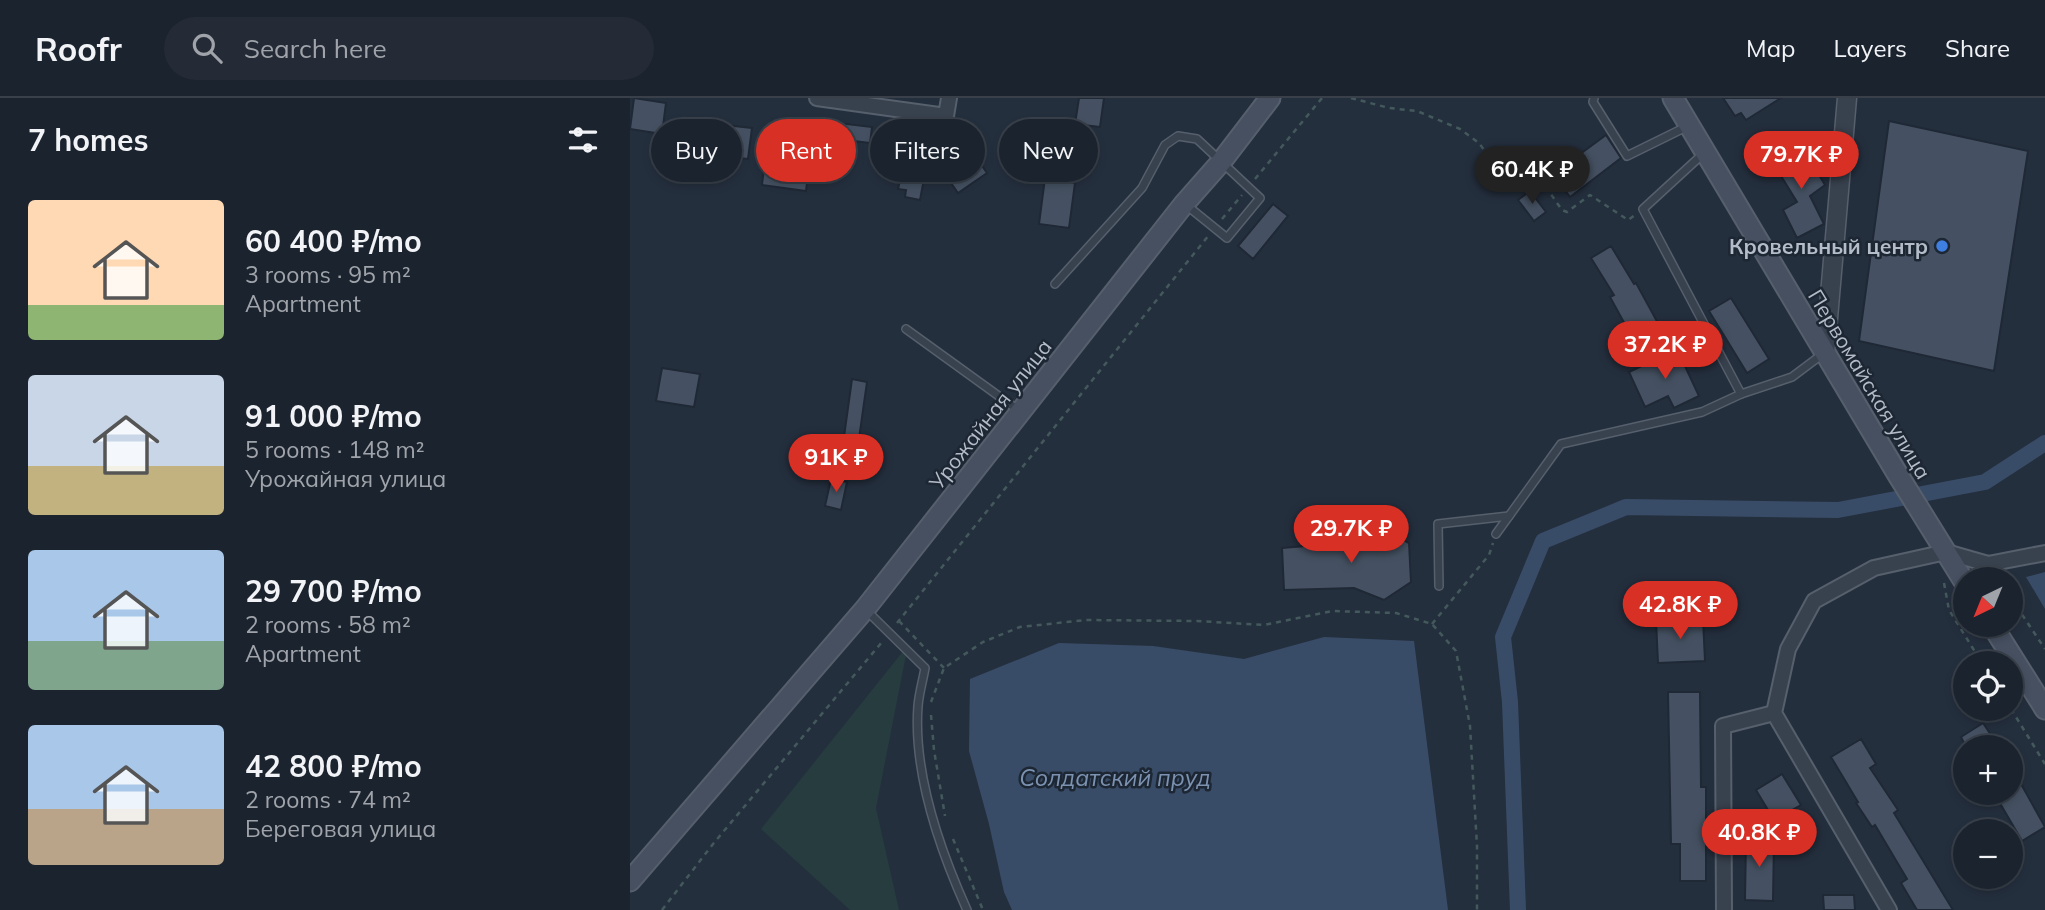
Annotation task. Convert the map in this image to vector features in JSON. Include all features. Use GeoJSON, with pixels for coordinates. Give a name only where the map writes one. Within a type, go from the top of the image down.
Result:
{"type":"FeatureCollection","features":[{"type":"Feature","properties":{"kind":"main road","name":"Урожайная улица"},"geometry":{"type":"LineString","coordinates":[[630,881],[865,610],[1270,98]]}},
{"type":"Feature","properties":{"kind":"main road","name":"Первомайская улица"},"geometry":{"type":"LineString","coordinates":[[1673,98],[1955,567]]}},
{"type":"Feature","properties":{"kind":"main road"},"geometry":{"type":"LineString","coordinates":[[2000,637],[2045,709]]}},
{"type":"Feature","properties":{"kind":"street"},"geometry":{"type":"LineString","coordinates":[[817,98],[946,116],[949,98]]}},
{"type":"Feature","properties":{"kind":"street"},"geometry":{"type":"LineString","coordinates":[[1825,353],[1847,98]]}},
{"type":"Feature","properties":{"kind":"street"},"geometry":{"type":"LineString","coordinates":[[1889,910],[1774,713],[1788,649],[1814,601],[1874,568],[1945,552],[1988,564],[2045,553]]}},
{"type":"Feature","properties":{"kind":"street"},"geometry":{"type":"LineString","coordinates":[[1724,910],[1723,726],[1774,713]]}},
{"type":"Feature","properties":{"kind":"lane"},"geometry":{"type":"LineString","coordinates":[[1594,98],[1593,102],[1627,156],[1690,125]]}},
{"type":"Feature","properties":{"kind":"lane"},"geometry":{"type":"LineString","coordinates":[[1055,284],[1142,188],[1165,145],[1178,136],[1197,139],[1260,198],[1227,239],[1184,204]]}},
{"type":"Feature","properties":{"kind":"lane"},"geometry":{"type":"LineString","coordinates":[[1705,151],[1643,209],[1741,394]]}},
{"type":"Feature","properties":{"kind":"lane"},"geometry":{"type":"LineString","coordinates":[[906,329],[1021,412]]}},
{"type":"Feature","properties":{"kind":"lane"},"geometry":{"type":"LineString","coordinates":[[1496,534],[1561,444],[1702,411],[1741,394],[1792,377],[1825,353]]}},
{"type":"Feature","properties":{"kind":"lane"},"geometry":{"type":"LineString","coordinates":[[1439,586],[1438,524],[1509,516]]}},
{"type":"Feature","properties":{"kind":"lane"},"geometry":{"type":"LineString","coordinates":[[865,610],[926,668],[918,705],[919,760],[936,826],[967,910]]}},
{"type":"Feature","properties":{"kind":"path"},"geometry":{"type":"LineString","coordinates":[[662,910],[1322,98]]}},
{"type":"Feature","properties":{"kind":"path"},"geometry":{"type":"LineString","coordinates":[[1351,98],[1389,108],[1417,111],[1460,129],[1479,143],[1490,158],[1541,180],[1562,210],[1567,212],[1590,195],[1629,220],[1643,209]]}},
{"type":"Feature","properties":{"kind":"path"},"geometry":{"type":"LineString","coordinates":[[1432,624],[1489,555],[1496,534]]}},
{"type":"Feature","properties":{"kind":"path"},"geometry":{"type":"LineString","coordinates":[[1944,583],[1949,610],[1975,651]]}},
{"type":"Feature","properties":{"kind":"path"},"geometry":{"type":"LineString","coordinates":[[947,826],[934,750],[930,705],[944,668],[983,642],[1020,627],[1086,620],[1197,621],[1264,625],[1332,611],[1396,613],[1432,624],[1456,651],[1470,726],[1477,846],[1477,910]]}},
{"type":"Feature","properties":{"kind":"path"},"geometry":{"type":"LineString","coordinates":[[2023,616],[2045,649]]}},
{"type":"Feature","properties":{"kind":"path"},"geometry":{"type":"LineString","coordinates":[[899,621],[944,668]]}},
{"type":"Feature","properties":{"kind":"path"},"geometry":{"type":"LineString","coordinates":[[2018,721],[2045,764]]}},
{"type":"Feature","properties":{"kind":"path"},"geometry":{"type":"LineString","coordinates":[[952,838],[983,910]]}},
{"type":"Feature","properties":{"kind":"green space"},"geometry":{"type":"Polygon","coordinates":[[[908,645],[876,808],[899,910],[850,910],[761,829],[908,645]]]}},
{"type":"Feature","properties":{"kind":"water"},"geometry":{"type":"Polygon","coordinates":[[[2045,572],[2045,609],[2026,577],[2045,572]]]}},
{"type":"Feature","properties":{"kind":"water","name":"Солдатский пруд"},"geometry":{"type":"Polygon","coordinates":[[[1324,637],[1414,641],[1448,910],[1012,910],[1004,892],[969,751],[970,679],[1059,643],[1153,646],[1244,659],[1324,637]]]}},
{"type":"Feature","properties":{"kind":"building"},"geometry":{"type":"Polygon","coordinates":[[[634,98],[666,103],[664,119],[651,119],[651,132],[630,129],[634,98]]]}},
{"type":"Feature","properties":{"kind":"building"},"geometry":{"type":"Polygon","coordinates":[[[1079,98],[1104,98],[1100,127],[1098,119],[1076,119],[1079,98]]]}},
{"type":"Feature","properties":{"kind":"building"},"geometry":{"type":"Polygon","coordinates":[[[1723,98],[1781,98],[1746,120],[1741,113],[1735,116],[1723,98]]]}},
{"type":"Feature","properties":{"kind":"building","name":"Кровельный центр"},"geometry":{"type":"Polygon","coordinates":[[[1889,121],[2028,151],[1994,371],[1859,341],[1889,121]]]}},
{"type":"Feature","properties":{"kind":"building"},"geometry":{"type":"Polygon","coordinates":[[[856,125],[870,127],[870,143],[856,141],[856,125]]]}},
{"type":"Feature","properties":{"kind":"building"},"geometry":{"type":"Polygon","coordinates":[[[742,127],[752,128],[748,159],[742,158],[742,127]]]}},
{"type":"Feature","properties":{"kind":"building"},"geometry":{"type":"Polygon","coordinates":[[[1606,135],[1621,158],[1570,197],[1553,174],[1606,135]]]}},
{"type":"Feature","properties":{"kind":"building"},"geometry":{"type":"Polygon","coordinates":[[[1802,146],[1825,185],[1810,196],[1824,224],[1797,238],[1783,210],[1797,202],[1773,163],[1802,146]]]}},
{"type":"Feature","properties":{"kind":"building"},"geometry":{"type":"Polygon","coordinates":[[[762,182],[807,182],[806,191],[762,185],[762,182]]]}},
{"type":"Feature","properties":{"kind":"building"},"geometry":{"type":"Polygon","coordinates":[[[900,182],[923,182],[920,200],[905,197],[906,190],[898,189],[900,182]]]}},
{"type":"Feature","properties":{"kind":"building"},"geometry":{"type":"Polygon","coordinates":[[[950,182],[974,182],[958,193],[950,182]]]}},
{"type":"Feature","properties":{"kind":"building"},"geometry":{"type":"Polygon","coordinates":[[[1044,182],[1075,183],[1069,228],[1039,224],[1044,182]]]}},
{"type":"Feature","properties":{"kind":"building"},"geometry":{"type":"Polygon","coordinates":[[[1530,191],[1546,212],[1534,221],[1518,200],[1530,191]]]}},
{"type":"Feature","properties":{"kind":"building"},"geometry":{"type":"Polygon","coordinates":[[[1273,204],[1288,216],[1253,259],[1238,246],[1273,204]]]}},
{"type":"Feature","properties":{"kind":"building"},"geometry":{"type":"Polygon","coordinates":[[[1611,246],[1634,284],[1636,283],[1659,325],[1633,339],[1610,297],[1614,295],[1591,258],[1611,246]]]}},
{"type":"Feature","properties":{"kind":"building"},"geometry":{"type":"Polygon","coordinates":[[[1731,298],[1769,359],[1747,373],[1709,311],[1731,298]]]}},
{"type":"Feature","properties":{"kind":"building"},"geometry":{"type":"Polygon","coordinates":[[[1677,349],[1699,396],[1674,408],[1668,396],[1645,407],[1629,372],[1677,349]]]}},
{"type":"Feature","properties":{"kind":"building"},"geometry":{"type":"Polygon","coordinates":[[[662,368],[700,374],[694,407],[656,401],[662,368]]]}},
{"type":"Feature","properties":{"kind":"building"},"geometry":{"type":"Polygon","coordinates":[[[852,379],[867,382],[857,453],[842,451],[852,379]]]}},
{"type":"Feature","properties":{"kind":"building"},"geometry":{"type":"Polygon","coordinates":[[[831,479],[847,482],[841,510],[825,506],[831,479]]]}},
{"type":"Feature","properties":{"kind":"building"},"geometry":{"type":"Polygon","coordinates":[[[1380,527],[1409,543],[1411,582],[1384,600],[1354,588],[1284,590],[1282,548],[1353,542],[1380,527]]]}},
{"type":"Feature","properties":{"kind":"building"},"geometry":{"type":"Polygon","coordinates":[[[1703,619],[1705,661],[1658,663],[1656,620],[1703,619]]]}},
{"type":"Feature","properties":{"kind":"building"},"geometry":{"type":"Polygon","coordinates":[[[1668,692],[1700,692],[1701,787],[1706,787],[1706,881],[1680,881],[1680,844],[1671,844],[1668,692]]]}},
{"type":"Feature","properties":{"kind":"building"},"geometry":{"type":"Polygon","coordinates":[[[1983,723],[1991,735],[1964,735],[1983,723]]]}},
{"type":"Feature","properties":{"kind":"building"},"geometry":{"type":"Polygon","coordinates":[[[1861,739],[1876,764],[1870,768],[1898,810],[1894,813],[1953,910],[1917,910],[1901,883],[1907,879],[1875,825],[1872,827],[1856,803],[1858,802],[1831,757],[1861,739]]]}},
{"type":"Feature","properties":{"kind":"building"},"geometry":{"type":"Polygon","coordinates":[[[1782,774],[1801,805],[1774,820],[1756,790],[1782,774]]]}},
{"type":"Feature","properties":{"kind":"building"},"geometry":{"type":"Polygon","coordinates":[[[2023,788],[2045,827],[2023,840],[2023,819],[2009,819],[2001,805],[2023,805],[2023,788]]]}},
{"type":"Feature","properties":{"kind":"building"},"geometry":{"type":"Polygon","coordinates":[[[1746,837],[1774,838],[1773,901],[1745,900],[1746,837]]]}},
{"type":"Feature","properties":{"kind":"building"},"geometry":{"type":"Polygon","coordinates":[[[1823,895],[1854,895],[1855,910],[1824,910],[1823,895]]]}},
{"type":"Feature","properties":{"kind":"waterway"},"geometry":{"type":"LineString","coordinates":[[1518,910],[1510,702],[1503,637],[1543,541],[1626,507],[1838,510],[1985,482],[2045,443]]}},
{"type":"Feature","properties":{"kind":"place","name":"Кровельный центр"},"geometry":{"type":"Point","coordinates":[1942,246]}}]}
